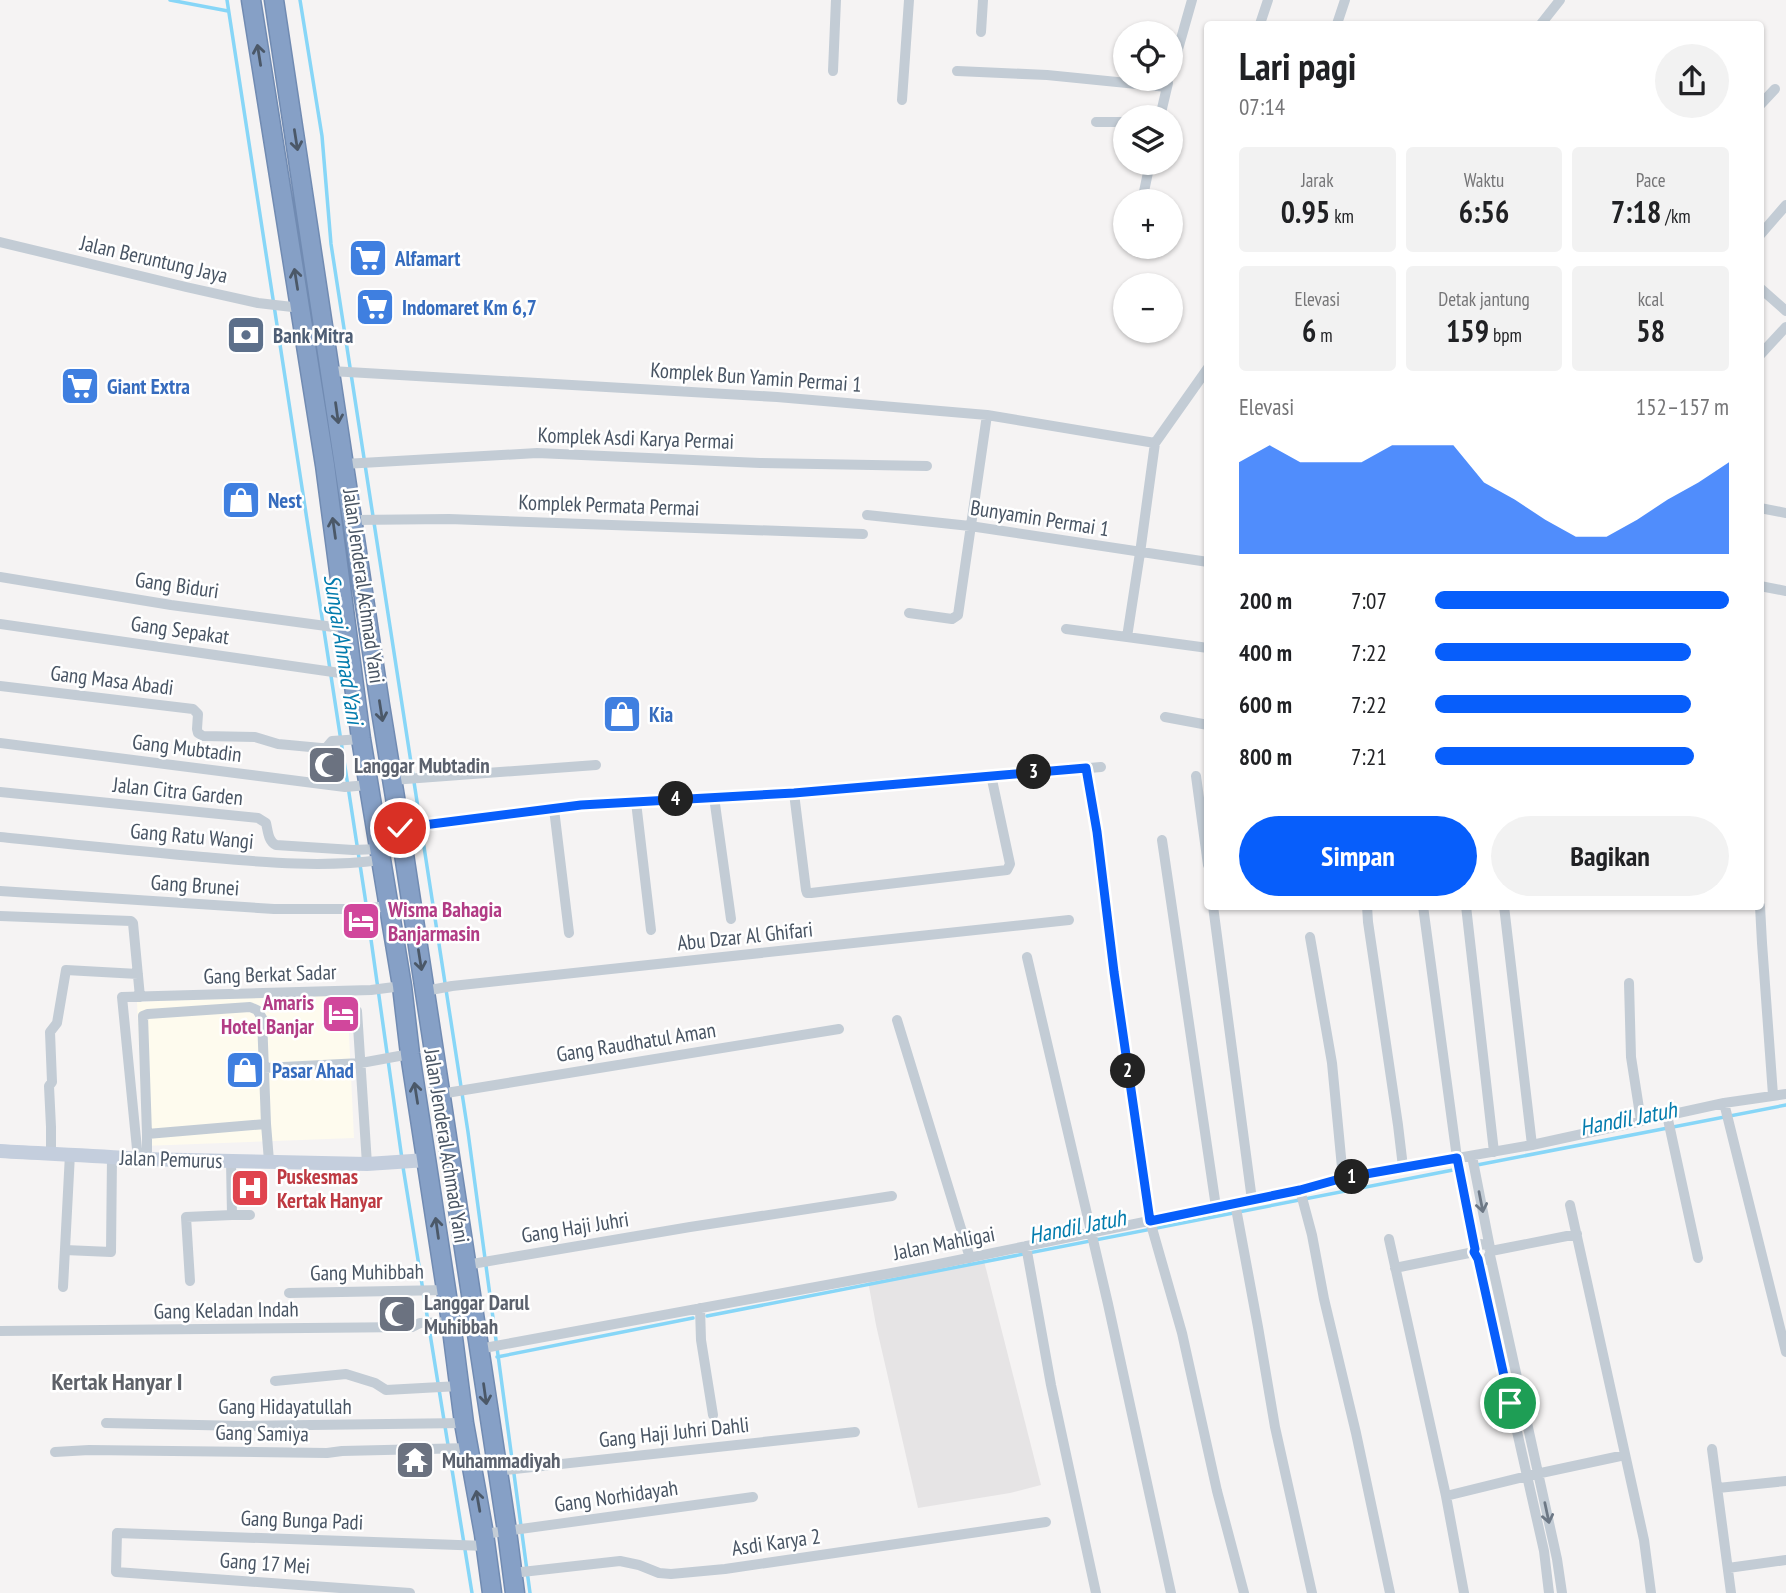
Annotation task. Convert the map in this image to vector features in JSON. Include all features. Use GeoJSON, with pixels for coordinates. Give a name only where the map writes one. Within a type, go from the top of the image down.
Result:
{"type":"FeatureCollection","features":[{"type":"Feature","properties":{"kind":"highway","name":"Jalan Jenderal Achmad Yani"},"geometry":{"type":"LineString","coordinates":[[251,0],[326,465],[348,629],[354,675],[355,786],[365,856],[374,908],[402,986],[402,1056],[427,1160],[431,1290],[451,1322],[446,1387],[451,1424],[475,1542],[492,1593]]}},
{"type":"Feature","properties":{"kind":"highway","name":"Jalan Jenderal Achmad Yani"},"geometry":{"type":"LineString","coordinates":[[274,0],[338,371],[344,464],[392,780],[455,1092],[472,1264],[518,1530],[523,1572],[515,1593]]}},
{"type":"Feature","properties":{"kind":"highway"},"geometry":{"type":"LineString","coordinates":[[342,589],[362,587]]}},
{"type":"Feature","properties":{"kind":"street"},"geometry":{"type":"LineString","coordinates":[[833,71],[836,0]]}},
{"type":"Feature","properties":{"kind":"street"},"geometry":{"type":"LineString","coordinates":[[901,100],[909,0]]}},
{"type":"Feature","properties":{"kind":"street"},"geometry":{"type":"LineString","coordinates":[[981,32],[983,0]]}},
{"type":"Feature","properties":{"kind":"street"},"geometry":{"type":"LineString","coordinates":[[1183,31],[1192,0]]}},
{"type":"Feature","properties":{"kind":"street"},"geometry":{"type":"LineString","coordinates":[[1260,21],[1268,0]]}},
{"type":"Feature","properties":{"kind":"street"},"geometry":{"type":"LineString","coordinates":[[1338,21],[1345,0]]}},
{"type":"Feature","properties":{"kind":"street"},"geometry":{"type":"LineString","coordinates":[[1543,21],[1560,0]]}},
{"type":"Feature","properties":{"kind":"street"},"geometry":{"type":"LineString","coordinates":[[957,71],[1113,78]]}},
{"type":"Feature","properties":{"kind":"street"},"geometry":{"type":"LineString","coordinates":[[1764,101],[1775,89]]}},
{"type":"Feature","properties":{"kind":"street"},"geometry":{"type":"LineString","coordinates":[[1096,122],[1113,122]]}},
{"type":"Feature","properties":{"kind":"street"},"geometry":{"type":"LineString","coordinates":[[1764,230],[1786,205]]}},
{"type":"Feature","properties":{"kind":"street","name":"Jalan Beruntung Jaya"},"geometry":{"type":"LineString","coordinates":[[0,242],[258,303],[301,308]]}},
{"type":"Feature","properties":{"kind":"street"},"geometry":{"type":"LineString","coordinates":[[1764,292],[1786,311]]}},
{"type":"Feature","properties":{"kind":"street"},"geometry":{"type":"LineString","coordinates":[[1764,351],[1786,327]]}},
{"type":"Feature","properties":{"kind":"street","name":"Komplek Bun Yamin Permai 1"},"geometry":{"type":"LineString","coordinates":[[338,371],[777,397],[987,415],[1155,443]]}},
{"type":"Feature","properties":{"kind":"street"},"geometry":{"type":"LineString","coordinates":[[1126,637],[1155,443],[1204,374]]}},
{"type":"Feature","properties":{"kind":"street"},"geometry":{"type":"LineString","coordinates":[[909,613],[952,619],[956,617],[987,415]]}},
{"type":"Feature","properties":{"kind":"street","name":"Komplek Asdi Karya Permai"},"geometry":{"type":"LineString","coordinates":[[344,464],[537,453],[760,463],[927,466]]}},
{"type":"Feature","properties":{"kind":"street"},"geometry":{"type":"LineString","coordinates":[[1764,509],[1786,513]]}},
{"type":"Feature","properties":{"kind":"street","name":"Bunyamin Permai 1"},"geometry":{"type":"LineString","coordinates":[[867,515],[970,526],[1204,561]]}},
{"type":"Feature","properties":{"kind":"street","name":"Komplek Permata Permai"},"geometry":{"type":"LineString","coordinates":[[352,520],[449,519],[863,534]]}},
{"type":"Feature","properties":{"kind":"street","name":"Gang Biduri"},"geometry":{"type":"LineString","coordinates":[[0,577],[171,605],[348,629]]}},
{"type":"Feature","properties":{"kind":"street"},"geometry":{"type":"LineString","coordinates":[[1764,587],[1786,591]]}},
{"type":"Feature","properties":{"kind":"street","name":"Gang Sepakat"},"geometry":{"type":"LineString","coordinates":[[0,624],[354,675]]}},
{"type":"Feature","properties":{"kind":"street"},"geometry":{"type":"LineString","coordinates":[[1066,629],[1204,647]]}},
{"type":"Feature","properties":{"kind":"street","name":"Gang Masa Abadi"},"geometry":{"type":"LineString","coordinates":[[0,686],[193,709],[198,714],[198,733],[203,736],[255,737],[278,744],[321,748],[326,748],[331,741],[354,740]]}},
{"type":"Feature","properties":{"kind":"street"},"geometry":{"type":"LineString","coordinates":[[1166,717],[1204,724]]}},
{"type":"Feature","properties":{"kind":"street","name":"Gang Mubtadin"},"geometry":{"type":"LineString","coordinates":[[0,743],[355,786]]}},
{"type":"Feature","properties":{"kind":"street"},"geometry":{"type":"LineString","coordinates":[[392,780],[596,765]]}},
{"type":"Feature","properties":{"kind":"street"},"geometry":{"type":"LineString","coordinates":[[400,828],[554,808],[794,793],[1101,767]]}},
{"type":"Feature","properties":{"kind":"street"},"geometry":{"type":"LineString","coordinates":[[1086,768],[1151,1227],[1182,1333],[1217,1491],[1244,1593]]}},
{"type":"Feature","properties":{"kind":"street"},"geometry":{"type":"LineString","coordinates":[[794,793],[806,890],[811,893],[1007,870],[1010,864],[992,775]]}},
{"type":"Feature","properties":{"kind":"street"},"geometry":{"type":"LineString","coordinates":[[1196,776],[1204,836]]}},
{"type":"Feature","properties":{"kind":"street","name":"Jalan Citra Garden"},"geometry":{"type":"LineString","coordinates":[[0,792],[258,818],[266,822],[269,837],[276,845],[365,856]]}},
{"type":"Feature","properties":{"kind":"street"},"geometry":{"type":"LineString","coordinates":[[714,797],[731,919]]}},
{"type":"Feature","properties":{"kind":"street"},"geometry":{"type":"LineString","coordinates":[[636,802],[651,930]]}},
{"type":"Feature","properties":{"kind":"street"},"geometry":{"type":"LineString","coordinates":[[554,808],[569,933]]}},
{"type":"Feature","properties":{"kind":"street","name":"Gang Ratu Wangi"},"geometry":{"type":"LineString","coordinates":[[0,836],[234,860],[308,864],[365,856]]}},
{"type":"Feature","properties":{"kind":"street"},"geometry":{"type":"LineString","coordinates":[[1163,839],[1216,1207]]}},
{"type":"Feature","properties":{"kind":"street","name":"Gang Brunei"},"geometry":{"type":"LineString","coordinates":[[0,891],[274,909],[374,908]]}},
{"type":"Feature","properties":{"kind":"street"},"geometry":{"type":"LineString","coordinates":[[1214,910],[1252,1200]]}},
{"type":"Feature","properties":{"kind":"street"},"geometry":{"type":"LineString","coordinates":[[1367,910],[1403,1167]]}},
{"type":"Feature","properties":{"kind":"street"},"geometry":{"type":"LineString","coordinates":[[1424,910],[1457,1158],[1475,1253],[1544,1550],[1549,1593]]}},
{"type":"Feature","properties":{"kind":"street"},"geometry":{"type":"LineString","coordinates":[[1466,910],[1494,1152]]}},
{"type":"Feature","properties":{"kind":"street"},"geometry":{"type":"LineString","coordinates":[[1504,910],[1532,1145]]}},
{"type":"Feature","properties":{"kind":"street"},"geometry":{"type":"LineString","coordinates":[[1760,910],[1773,1095]]}},
{"type":"Feature","properties":{"kind":"street"},"geometry":{"type":"LineString","coordinates":[[0,916],[133,923],[140,997],[122,997],[143,1159]]}},
{"type":"Feature","properties":{"kind":"street","name":"Abu Dzar Al Ghifari"},"geometry":{"type":"LineString","coordinates":[[433,989],[1069,920]]}},
{"type":"Feature","properties":{"kind":"street"},"geometry":{"type":"LineString","coordinates":[[1310,937],[1332,1063],[1343,1178]]}},
{"type":"Feature","properties":{"kind":"street"},"geometry":{"type":"LineString","coordinates":[[1027,957],[1093,1238],[1171,1593]]}},
{"type":"Feature","properties":{"kind":"street"},"geometry":{"type":"LineString","coordinates":[[51,1154],[48,1086],[52,1082],[50,1032],[57,1023],[66,970],[138,974]]}},
{"type":"Feature","properties":{"kind":"street"},"geometry":{"type":"LineString","coordinates":[[1629,983],[1630,1057],[1642,1121]]}},
{"type":"Feature","properties":{"kind":"street","name":"Gang Berkat Sadar"},"geometry":{"type":"LineString","coordinates":[[140,997],[370,990],[402,986]]}},
{"type":"Feature","properties":{"kind":"street"},"geometry":{"type":"LineString","coordinates":[[143,1159],[147,1134],[143,1016],[250,1007],[257,1010],[262,1018],[269,1161]]}},
{"type":"Feature","properties":{"kind":"street"},"geometry":{"type":"LineString","coordinates":[[357,1011],[367,1164]]}},
{"type":"Feature","properties":{"kind":"street"},"geometry":{"type":"LineString","coordinates":[[897,1020],[970,1258]]}},
{"type":"Feature","properties":{"kind":"street","name":"Gang Raudhatul Aman"},"geometry":{"type":"LineString","coordinates":[[455,1092],[839,1029]]}},
{"type":"Feature","properties":{"kind":"street"},"geometry":{"type":"LineString","coordinates":[[264,1068],[361,1063],[402,1056]]}},
{"type":"Feature","properties":{"kind":"street","name":"Jalan Mahligai"},"geometry":{"type":"LineString","coordinates":[[485,1348],[1151,1227],[1216,1207],[1236,1209],[1252,1200],[1302,1196],[1343,1178],[1532,1145],[1642,1121],[1669,1125],[1726,1112],[1773,1095],[1786,1096]]}},
{"type":"Feature","properties":{"kind":"street"},"geometry":{"type":"LineString","coordinates":[[1726,1112],[1786,1352]]}},
{"type":"Feature","properties":{"kind":"street"},"geometry":{"type":"LineString","coordinates":[[147,1134],[266,1124]]}},
{"type":"Feature","properties":{"kind":"street"},"geometry":{"type":"LineString","coordinates":[[1669,1125],[1698,1258]]}},
{"type":"Feature","properties":{"kind":"street","name":"Jalan Pemurus"},"geometry":{"type":"LineString","coordinates":[[0,1151],[103,1158],[112,1156],[367,1164],[427,1160]]}},
{"type":"Feature","properties":{"kind":"street"},"geometry":{"type":"LineString","coordinates":[[64,1287],[70,1154]]}},
{"type":"Feature","properties":{"kind":"street"},"geometry":{"type":"LineString","coordinates":[[65,1250],[111,1252],[112,1156]]}},
{"type":"Feature","properties":{"kind":"street"},"geometry":{"type":"LineString","coordinates":[[1472,1156],[1490,1251],[1558,1559],[1562,1593]]}},
{"type":"Feature","properties":{"kind":"street"},"geometry":{"type":"LineString","coordinates":[[231,1161],[232,1215]]}},
{"type":"Feature","properties":{"kind":"street","name":"Gang Haji Juhri"},"geometry":{"type":"LineString","coordinates":[[472,1264],[892,1196]]}},
{"type":"Feature","properties":{"kind":"street"},"geometry":{"type":"LineString","coordinates":[[1302,1196],[1390,1593]]}},
{"type":"Feature","properties":{"kind":"street"},"geometry":{"type":"LineString","coordinates":[[1570,1205],[1644,1540],[1651,1593]]}},
{"type":"Feature","properties":{"kind":"street"},"geometry":{"type":"LineString","coordinates":[[1236,1209],[1275,1427],[1312,1593]]}},
{"type":"Feature","properties":{"kind":"street"},"geometry":{"type":"LineString","coordinates":[[190,1281],[186,1217],[250,1215]]}},
{"type":"Feature","properties":{"kind":"street"},"geometry":{"type":"LineString","coordinates":[[1395,1268],[1475,1253],[1485,1260],[1490,1251],[1577,1234]]}},
{"type":"Feature","properties":{"kind":"street"},"geometry":{"type":"LineString","coordinates":[[1389,1239],[1446,1496],[1464,1593]]}},
{"type":"Feature","properties":{"kind":"street"},"geometry":{"type":"LineString","coordinates":[[1027,1251],[1051,1384],[1096,1593]]}},
{"type":"Feature","properties":{"kind":"street","name":"Gang Muhibbah"},"geometry":{"type":"LineString","coordinates":[[289,1293],[431,1290]]}},
{"type":"Feature","properties":{"kind":"street"},"geometry":{"type":"LineString","coordinates":[[700,1308],[701,1340],[713,1415]]}},
{"type":"Feature","properties":{"kind":"street","name":"Gang Keladan Indah"},"geometry":{"type":"LineString","coordinates":[[0,1331],[412,1327],[451,1322]]}},
{"type":"Feature","properties":{"kind":"street"},"geometry":{"type":"LineString","coordinates":[[275,1381],[346,1374],[376,1382],[386,1390],[446,1387]]}},
{"type":"Feature","properties":{"kind":"street","name":"Gang Hidayatullah"},"geometry":{"type":"LineString","coordinates":[[106,1423],[244,1426],[451,1424]]}},
{"type":"Feature","properties":{"kind":"street","name":"Gang Haji Juhri Dahli"},"geometry":{"type":"LineString","coordinates":[[507,1470],[855,1432]]}},
{"type":"Feature","properties":{"kind":"street","name":"Gang Samiya"},"geometry":{"type":"LineString","coordinates":[[55,1452],[89,1450],[327,1453],[455,1448]]}},
{"type":"Feature","properties":{"kind":"street"},"geometry":{"type":"LineString","coordinates":[[1712,1449],[1731,1593]]}},
{"type":"Feature","properties":{"kind":"street"},"geometry":{"type":"LineString","coordinates":[[1446,1496],[1625,1455]]}},
{"type":"Feature","properties":{"kind":"street"},"geometry":{"type":"LineString","coordinates":[[1718,1489],[1786,1481]]}},
{"type":"Feature","properties":{"kind":"street","name":"Gang Norhidayah"},"geometry":{"type":"LineString","coordinates":[[475,1542],[518,1530],[753,1497]]}},
{"type":"Feature","properties":{"kind":"street","name":"Asdi Karya 2"},"geometry":{"type":"LineString","coordinates":[[523,1572],[620,1561],[670,1574],[1046,1522]]}},
{"type":"Feature","properties":{"kind":"street","name":"Gang Bunga Padi"},"geometry":{"type":"LineString","coordinates":[[116,1572],[117,1534],[475,1542]]}},
{"type":"Feature","properties":{"kind":"street"},"geometry":{"type":"LineString","coordinates":[[1728,1568],[1786,1560]]}},
{"type":"Feature","properties":{"kind":"street","name":"Gang 17 Mei"},"geometry":{"type":"LineString","coordinates":[[116,1572],[410,1593]]}},
{"type":"Feature","properties":{"kind":"shaded area","name":"Pasar Ahad"},"geometry":{"type":"Polygon","coordinates":[[[347,993],[354,1138],[143,1146],[137,1002],[347,993]]]}},
{"type":"Feature","properties":{"kind":"shaded area"},"geometry":{"type":"Polygon","coordinates":[[[984,1261],[1041,1485],[1010,1493],[918,1508],[868,1281],[984,1261]]]}},
{"type":"Feature","properties":{"kind":"waterway"},"geometry":{"type":"LineString","coordinates":[[170,0],[228,11]]}},
{"type":"Feature","properties":{"kind":"waterway","name":"Sungai Ahmad Yani"},"geometry":{"type":"LineString","coordinates":[[227,0],[365,897],[402,1159]]}},
{"type":"Feature","properties":{"kind":"waterway","name":"Sungai Ahmad Yani"},"geometry":{"type":"LineString","coordinates":[[300,0],[322,136],[331,244],[468,1132],[530,1593]]}},
{"type":"Feature","properties":{"kind":"waterway","name":"Handil Jatuh"},"geometry":{"type":"LineString","coordinates":[[1477,1165],[1786,1105]]}},
{"type":"Feature","properties":{"kind":"waterway","name":"Sungai Ahmad Yani"},"geometry":{"type":"LineString","coordinates":[[403,1167],[472,1593]]}},
{"type":"Feature","properties":{"kind":"waterway","name":"Handil Jatuh"},"geometry":{"type":"LineString","coordinates":[[707,1316],[1453,1170]]}},
{"type":"Feature","properties":{"kind":"waterway","name":"Handil Jatuh"},"geometry":{"type":"LineString","coordinates":[[497,1357],[693,1318]]}},
{"type":"Feature","properties":{"kind":"place","name":"Alfamart"},"geometry":{"type":"Point","coordinates":[368,258]}},
{"type":"Feature","properties":{"kind":"place","name":"Indomaret Km 6,7"},"geometry":{"type":"Point","coordinates":[375,307]}},
{"type":"Feature","properties":{"kind":"place","name":"Bank Mitra"},"geometry":{"type":"Point","coordinates":[246,335]}},
{"type":"Feature","properties":{"kind":"place","name":"Giant Extra"},"geometry":{"type":"Point","coordinates":[80,386]}},
{"type":"Feature","properties":{"kind":"place","name":"Nest"},"geometry":{"type":"Point","coordinates":[241,500]}},
{"type":"Feature","properties":{"kind":"place","name":"Kia"},"geometry":{"type":"Point","coordinates":[622,714]}},
{"type":"Feature","properties":{"kind":"place","name":"Langgar Mubtadin"},"geometry":{"type":"Point","coordinates":[327,765]}},
{"type":"Feature","properties":{"kind":"place","name":"Wisma Bahagia Banjarmasin"},"geometry":{"type":"Point","coordinates":[361,921]}},
{"type":"Feature","properties":{"kind":"place","name":"Amaris Hotel Banjar"},"geometry":{"type":"Point","coordinates":[341,1014]}},
{"type":"Feature","properties":{"kind":"place","name":"Pasar Ahad"},"geometry":{"type":"Point","coordinates":[245,1070]}},
{"type":"Feature","properties":{"kind":"place","name":"Puskesmas Kertak Hanyar"},"geometry":{"type":"Point","coordinates":[250,1188]}},
{"type":"Feature","properties":{"kind":"place","name":"Langgar Darul Muhibbah"},"geometry":{"type":"Point","coordinates":[397,1314]}},
{"type":"Feature","properties":{"kind":"place","name":"Muhammadiyah"},"geometry":{"type":"Point","coordinates":[415,1460]}},
{"type":"Feature","properties":{"kind":"district","name":"Kertak Hanyar I"},"geometry":{"type":"Point","coordinates":[117,1381]}},
{"type":"Feature","properties":{"kind":"route"},"geometry":{"type":"LineString","coordinates":[[400,828],[581,805],[794,793],[1086,768],[1150,1221],[1300,1190],[1343,1178],[1457,1158],[1474,1252],[1478,1259],[1510,1403]]}}]}
